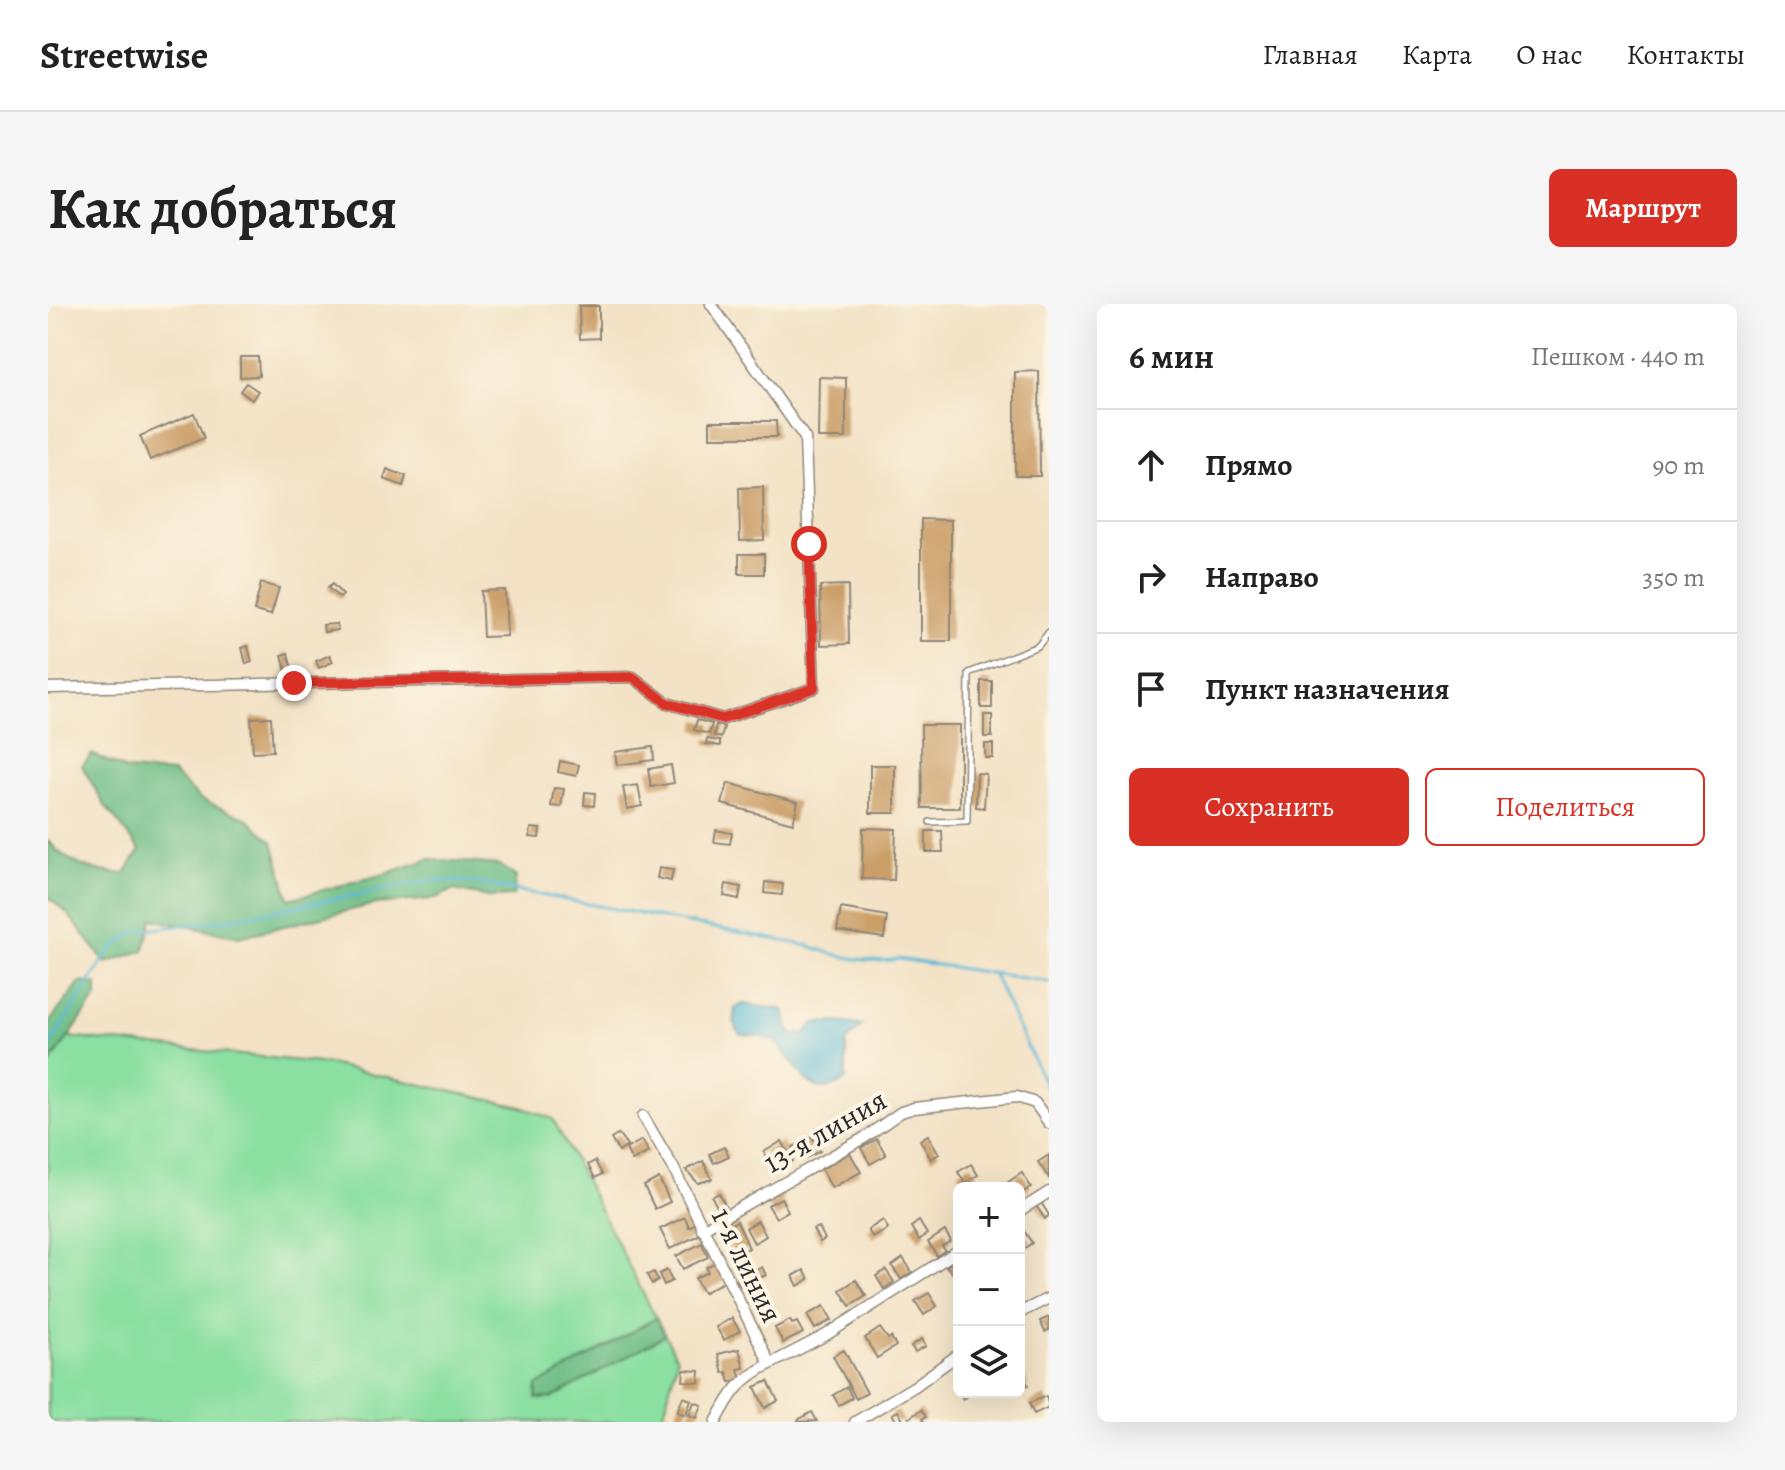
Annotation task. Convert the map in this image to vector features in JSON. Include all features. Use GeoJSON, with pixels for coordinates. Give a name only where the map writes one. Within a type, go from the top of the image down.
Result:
{"type":"FeatureCollection","features":[{"type":"Feature","properties":{"kind":"street"},"geometry":{"type":"LineString","coordinates":[[48,688],[633,677],[667,703],[723,719],[814,688],[805,438],[711,304]]}},
{"type":"Feature","properties":{"kind":"street","name":"13-я линия"},"geometry":{"type":"LineString","coordinates":[[702,1229],[864,1138],[901,1112],[926,1105],[1017,1097],[1028,1099],[1042,1111],[1049,1123]]}},
{"type":"Feature","properties":{"kind":"street","name":"1-я линия"},"geometry":{"type":"LineString","coordinates":[[643,1116],[673,1167],[770,1364],[748,1375],[731,1393],[716,1422]]}},
{"type":"Feature","properties":{"kind":"street"},"geometry":{"type":"LineString","coordinates":[[1025,1207],[1049,1192]]}},
{"type":"Feature","properties":{"kind":"street"},"geometry":{"type":"LineString","coordinates":[[770,1364],[826,1335],[953,1254]]}},
{"type":"Feature","properties":{"kind":"street"},"geometry":{"type":"LineString","coordinates":[[1025,1310],[1049,1298]]}},
{"type":"Feature","properties":{"kind":"street"},"geometry":{"type":"LineString","coordinates":[[855,1422],[915,1386],[953,1358]]}},
{"type":"Feature","properties":{"kind":"lane"},"geometry":{"type":"LineString","coordinates":[[930,822],[967,821],[969,673],[1038,646],[1049,632]]}},
{"type":"Feature","properties":{"kind":"green space"},"geometry":{"type":"Polygon","coordinates":[[[92,754],[126,770],[173,773],[200,799],[246,818],[273,842],[289,899],[429,859],[500,865],[516,877],[513,896],[488,897],[454,890],[433,899],[376,904],[239,937],[152,919],[144,950],[106,963],[67,913],[48,897],[48,841],[64,856],[82,866],[124,874],[140,850],[105,806],[82,766],[92,754]]]}},
{"type":"Feature","properties":{"kind":"green space"},"geometry":{"type":"Polygon","coordinates":[[[80,982],[97,984],[97,997],[48,1066],[48,1024],[80,982]]]}},
{"type":"Feature","properties":{"kind":"green space"},"geometry":{"type":"Polygon","coordinates":[[[68,1037],[329,1064],[522,1107],[553,1119],[656,1318],[537,1386],[536,1399],[552,1398],[665,1335],[677,1358],[662,1422],[48,1422],[48,1066],[68,1037]]]}},
{"type":"Feature","properties":{"kind":"green space"},"geometry":{"type":"Polygon","coordinates":[[[656,1318],[665,1335],[552,1398],[536,1399],[537,1386],[656,1318]]]}},
{"type":"Feature","properties":{"kind":"water"},"geometry":{"type":"Polygon","coordinates":[[[743,1004],[784,1010],[789,1030],[794,1035],[806,1033],[814,1023],[862,1025],[846,1042],[846,1079],[834,1086],[814,1086],[773,1041],[760,1036],[740,1035],[734,1022],[735,1008],[743,1004]]]}},
{"type":"Feature","properties":{"kind":"building"},"geometry":{"type":"Polygon","coordinates":[[[579,306],[599,306],[599,338],[580,339],[579,306]]]}},
{"type":"Feature","properties":{"kind":"building"},"geometry":{"type":"Polygon","coordinates":[[[240,357],[258,357],[259,376],[240,377],[240,357]]]}},
{"type":"Feature","properties":{"kind":"building"},"geometry":{"type":"Polygon","coordinates":[[[1039,371],[1040,476],[1015,476],[1015,372],[1039,371]]]}},
{"type":"Feature","properties":{"kind":"building"},"geometry":{"type":"Polygon","coordinates":[[[819,377],[846,378],[846,438],[818,438],[819,377]]]}},
{"type":"Feature","properties":{"kind":"building"},"geometry":{"type":"Polygon","coordinates":[[[246,383],[258,391],[252,400],[240,391],[246,383]]]}},
{"type":"Feature","properties":{"kind":"building"},"geometry":{"type":"Polygon","coordinates":[[[194,413],[204,438],[150,460],[140,436],[194,413]]]}},
{"type":"Feature","properties":{"kind":"building"},"geometry":{"type":"Polygon","coordinates":[[[710,421],[776,421],[777,437],[710,437],[710,421]]]}},
{"type":"Feature","properties":{"kind":"building"},"geometry":{"type":"Polygon","coordinates":[[[387,469],[406,476],[403,486],[384,479],[387,469]]]}},
{"type":"Feature","properties":{"kind":"building"},"geometry":{"type":"Polygon","coordinates":[[[763,487],[764,540],[740,541],[739,488],[763,487]]]}},
{"type":"Feature","properties":{"kind":"building"},"geometry":{"type":"Polygon","coordinates":[[[921,519],[951,520],[951,641],[921,641],[921,519]]]}},
{"type":"Feature","properties":{"kind":"building"},"geometry":{"type":"Polygon","coordinates":[[[739,554],[764,554],[764,574],[739,574],[739,554]]]}},
{"type":"Feature","properties":{"kind":"building"},"geometry":{"type":"Polygon","coordinates":[[[261,583],[279,588],[271,615],[254,611],[261,583]]]}},
{"type":"Feature","properties":{"kind":"building"},"geometry":{"type":"Polygon","coordinates":[[[332,584],[343,595],[340,598],[328,588],[332,584]]]}},
{"type":"Feature","properties":{"kind":"building"},"geometry":{"type":"Polygon","coordinates":[[[848,585],[849,644],[821,645],[820,586],[848,585]]]}},
{"type":"Feature","properties":{"kind":"building"},"geometry":{"type":"Polygon","coordinates":[[[505,590],[507,636],[483,637],[481,591],[505,590]]]}},
{"type":"Feature","properties":{"kind":"building"},"geometry":{"type":"Polygon","coordinates":[[[337,624],[338,630],[324,632],[323,625],[337,624]]]}},
{"type":"Feature","properties":{"kind":"building"},"geometry":{"type":"Polygon","coordinates":[[[248,646],[252,662],[246,664],[242,648],[248,646]]]}},
{"type":"Feature","properties":{"kind":"building"},"geometry":{"type":"Polygon","coordinates":[[[288,653],[292,670],[286,671],[282,655],[288,653]]]}},
{"type":"Feature","properties":{"kind":"building"},"geometry":{"type":"Polygon","coordinates":[[[330,655],[333,662],[319,668],[316,661],[330,655]]]}},
{"type":"Feature","properties":{"kind":"building"},"geometry":{"type":"Polygon","coordinates":[[[981,681],[992,681],[992,708],[981,708],[981,681]]]}},
{"type":"Feature","properties":{"kind":"building"},"geometry":{"type":"Polygon","coordinates":[[[984,715],[992,715],[992,737],[984,737],[984,715]]]}},
{"type":"Feature","properties":{"kind":"building"},"geometry":{"type":"Polygon","coordinates":[[[271,717],[273,751],[253,752],[251,718],[271,717]]]}},
{"type":"Feature","properties":{"kind":"building"},"geometry":{"type":"Polygon","coordinates":[[[697,720],[712,724],[709,734],[694,730],[697,720]]]}},
{"type":"Feature","properties":{"kind":"building"},"geometry":{"type":"Polygon","coordinates":[[[716,725],[724,727],[721,738],[714,736],[716,725]]]}},
{"type":"Feature","properties":{"kind":"building"},"geometry":{"type":"Polygon","coordinates":[[[921,725],[960,725],[960,808],[922,808],[921,725]]]}},
{"type":"Feature","properties":{"kind":"building"},"geometry":{"type":"Polygon","coordinates":[[[707,739],[720,741],[720,746],[706,744],[707,739]]]}},
{"type":"Feature","properties":{"kind":"building"},"geometry":{"type":"Polygon","coordinates":[[[985,744],[993,744],[993,758],[985,758],[985,744]]]}},
{"type":"Feature","properties":{"kind":"building"},"geometry":{"type":"Polygon","coordinates":[[[653,747],[654,760],[617,765],[615,752],[653,747]]]}},
{"type":"Feature","properties":{"kind":"building"},"geometry":{"type":"Polygon","coordinates":[[[560,761],[579,765],[576,776],[558,772],[560,761]]]}},
{"type":"Feature","properties":{"kind":"building"},"geometry":{"type":"Polygon","coordinates":[[[671,765],[674,783],[651,787],[648,769],[671,765]]]}},
{"type":"Feature","properties":{"kind":"building"},"geometry":{"type":"Polygon","coordinates":[[[870,765],[895,765],[895,813],[870,813],[870,765]]]}},
{"type":"Feature","properties":{"kind":"building"},"geometry":{"type":"Polygon","coordinates":[[[977,773],[986,774],[984,808],[976,807],[977,773]]]}},
{"type":"Feature","properties":{"kind":"building"},"geometry":{"type":"Polygon","coordinates":[[[728,783],[798,802],[793,823],[722,804],[728,783]]]}},
{"type":"Feature","properties":{"kind":"building"},"geometry":{"type":"Polygon","coordinates":[[[638,785],[642,806],[627,809],[623,787],[638,785]]]}},
{"type":"Feature","properties":{"kind":"building"},"geometry":{"type":"Polygon","coordinates":[[[554,788],[564,789],[561,807],[551,806],[554,788]]]}},
{"type":"Feature","properties":{"kind":"building"},"geometry":{"type":"Polygon","coordinates":[[[585,792],[595,793],[594,806],[584,805],[585,792]]]}},
{"type":"Feature","properties":{"kind":"building"},"geometry":{"type":"Polygon","coordinates":[[[531,828],[540,829],[539,838],[530,837],[531,828]]]}},
{"type":"Feature","properties":{"kind":"building"},"geometry":{"type":"Polygon","coordinates":[[[863,828],[896,829],[894,880],[862,879],[863,828]]]}},
{"type":"Feature","properties":{"kind":"building"},"geometry":{"type":"Polygon","coordinates":[[[716,830],[732,833],[730,844],[714,842],[716,830]]]}},
{"type":"Feature","properties":{"kind":"building"},"geometry":{"type":"Polygon","coordinates":[[[926,831],[942,831],[943,852],[926,852],[926,831]]]}},
{"type":"Feature","properties":{"kind":"building"},"geometry":{"type":"Polygon","coordinates":[[[659,868],[673,870],[671,881],[657,878],[659,868]]]}},
{"type":"Feature","properties":{"kind":"building"},"geometry":{"type":"Polygon","coordinates":[[[765,882],[783,884],[782,895],[764,893],[765,882]]]}},
{"type":"Feature","properties":{"kind":"building"},"geometry":{"type":"Polygon","coordinates":[[[726,884],[741,887],[739,899],[724,896],[726,884]]]}},
{"type":"Feature","properties":{"kind":"building"},"geometry":{"type":"Polygon","coordinates":[[[841,908],[887,916],[884,938],[837,931],[841,908]]]}},
{"type":"Feature","properties":{"kind":"building"},"geometry":{"type":"Polygon","coordinates":[[[619,1134],[627,1146],[619,1152],[611,1139],[619,1134]]]}},
{"type":"Feature","properties":{"kind":"building"},"geometry":{"type":"Polygon","coordinates":[[[928,1135],[939,1154],[931,1159],[920,1140],[928,1135]]]}},
{"type":"Feature","properties":{"kind":"building"},"geometry":{"type":"Polygon","coordinates":[[[812,1137],[820,1151],[801,1161],[793,1147],[812,1137]]]}},
{"type":"Feature","properties":{"kind":"building"},"geometry":{"type":"Polygon","coordinates":[[[877,1139],[886,1155],[870,1164],[861,1148],[877,1139]]]}},
{"type":"Feature","properties":{"kind":"building"},"geometry":{"type":"Polygon","coordinates":[[[642,1140],[649,1152],[632,1161],[626,1149],[642,1140]]]}},
{"type":"Feature","properties":{"kind":"building"},"geometry":{"type":"Polygon","coordinates":[[[782,1141],[793,1161],[775,1171],[764,1152],[782,1141]]]}},
{"type":"Feature","properties":{"kind":"building"},"geometry":{"type":"Polygon","coordinates":[[[724,1147],[729,1156],[714,1163],[709,1154],[724,1147]]]}},
{"type":"Feature","properties":{"kind":"building"},"geometry":{"type":"Polygon","coordinates":[[[850,1153],[861,1172],[832,1188],[821,1169],[850,1153]]]}},
{"type":"Feature","properties":{"kind":"building"},"geometry":{"type":"Polygon","coordinates":[[[1049,1155],[1049,1178],[1038,1162],[1049,1155]]]}},
{"type":"Feature","properties":{"kind":"building"},"geometry":{"type":"Polygon","coordinates":[[[595,1161],[602,1174],[595,1178],[588,1165],[595,1161]]]}},
{"type":"Feature","properties":{"kind":"building"},"geometry":{"type":"Polygon","coordinates":[[[703,1161],[712,1179],[698,1183],[686,1170],[703,1161]]]}},
{"type":"Feature","properties":{"kind":"building"},"geometry":{"type":"Polygon","coordinates":[[[971,1164],[978,1175],[964,1182],[958,1172],[971,1164]]]}},
{"type":"Feature","properties":{"kind":"building"},"geometry":{"type":"Polygon","coordinates":[[[1022,1173],[1031,1187],[1025,1191],[1025,1182],[1008,1182],[1022,1173]]]}},
{"type":"Feature","properties":{"kind":"building"},"geometry":{"type":"Polygon","coordinates":[[[659,1178],[670,1202],[655,1209],[644,1186],[659,1178]]]}},
{"type":"Feature","properties":{"kind":"building"},"geometry":{"type":"Polygon","coordinates":[[[719,1193],[727,1209],[720,1213],[712,1197],[719,1193]]]}},
{"type":"Feature","properties":{"kind":"building"},"geometry":{"type":"Polygon","coordinates":[[[781,1198],[788,1211],[776,1218],[768,1205],[781,1198]]]}},
{"type":"Feature","properties":{"kind":"building"},"geometry":{"type":"Polygon","coordinates":[[[1040,1201],[1049,1215],[1045,1219],[1035,1204],[1040,1201]]]}},
{"type":"Feature","properties":{"kind":"building"},"geometry":{"type":"Polygon","coordinates":[[[685,1217],[689,1227],[696,1223],[701,1234],[670,1249],[660,1229],[685,1217]]]}},
{"type":"Feature","properties":{"kind":"building"},"geometry":{"type":"Polygon","coordinates":[[[883,1220],[888,1229],[873,1238],[868,1230],[883,1220]]]}},
{"type":"Feature","properties":{"kind":"building"},"geometry":{"type":"Polygon","coordinates":[[[737,1221],[749,1248],[735,1255],[721,1230],[737,1221]]]}},
{"type":"Feature","properties":{"kind":"building"},"geometry":{"type":"Polygon","coordinates":[[[758,1221],[766,1236],[754,1243],[746,1228],[758,1221]]]}},
{"type":"Feature","properties":{"kind":"building"},"geometry":{"type":"Polygon","coordinates":[[[919,1221],[927,1234],[919,1240],[911,1227],[919,1221]]]}},
{"type":"Feature","properties":{"kind":"building"},"geometry":{"type":"Polygon","coordinates":[[[819,1227],[825,1239],[820,1242],[813,1229],[819,1227]]]}},
{"type":"Feature","properties":{"kind":"building"},"geometry":{"type":"Polygon","coordinates":[[[945,1231],[951,1241],[942,1246],[945,1250],[937,1256],[928,1242],[945,1231]]]}},
{"type":"Feature","properties":{"kind":"building"},"geometry":{"type":"Polygon","coordinates":[[[1025,1232],[1032,1243],[1025,1248],[1025,1232]]]}},
{"type":"Feature","properties":{"kind":"building"},"geometry":{"type":"Polygon","coordinates":[[[702,1243],[708,1257],[683,1269],[676,1256],[702,1243]]]}},
{"type":"Feature","properties":{"kind":"building"},"geometry":{"type":"Polygon","coordinates":[[[903,1258],[912,1272],[901,1279],[892,1266],[903,1258]]]}},
{"type":"Feature","properties":{"kind":"building"},"geometry":{"type":"Polygon","coordinates":[[[716,1262],[725,1281],[703,1293],[695,1278],[708,1272],[706,1267],[716,1262]]]}},
{"type":"Feature","properties":{"kind":"building"},"geometry":{"type":"Polygon","coordinates":[[[953,1262],[953,1274],[946,1266],[953,1262]]]}},
{"type":"Feature","properties":{"kind":"building"},"geometry":{"type":"Polygon","coordinates":[[[762,1267],[766,1275],[741,1287],[737,1280],[762,1267]]]}},
{"type":"Feature","properties":{"kind":"building"},"geometry":{"type":"Polygon","coordinates":[[[667,1270],[672,1281],[664,1285],[659,1274],[667,1270]]]}},
{"type":"Feature","properties":{"kind":"building"},"geometry":{"type":"Polygon","coordinates":[[[804,1270],[809,1279],[798,1286],[793,1276],[804,1270]]]}},
{"type":"Feature","properties":{"kind":"building"},"geometry":{"type":"Polygon","coordinates":[[[886,1270],[894,1282],[884,1289],[876,1276],[886,1270]]]}},
{"type":"Feature","properties":{"kind":"building"},"geometry":{"type":"Polygon","coordinates":[[[654,1272],[658,1281],[652,1284],[647,1275],[654,1272]]]}},
{"type":"Feature","properties":{"kind":"building"},"geometry":{"type":"Polygon","coordinates":[[[856,1280],[866,1296],[850,1306],[840,1290],[856,1280]]]}},
{"type":"Feature","properties":{"kind":"building"},"geometry":{"type":"Polygon","coordinates":[[[929,1293],[937,1306],[924,1315],[915,1301],[929,1293]]]}},
{"type":"Feature","properties":{"kind":"building"},"geometry":{"type":"Polygon","coordinates":[[[824,1306],[832,1320],[815,1329],[807,1315],[824,1306]]]}},
{"type":"Feature","properties":{"kind":"building"},"geometry":{"type":"Polygon","coordinates":[[[1049,1317],[1049,1330],[1045,1332],[1040,1321],[1049,1317]]]}},
{"type":"Feature","properties":{"kind":"building"},"geometry":{"type":"Polygon","coordinates":[[[732,1318],[740,1331],[724,1340],[716,1327],[732,1318]]]}},
{"type":"Feature","properties":{"kind":"building"},"geometry":{"type":"Polygon","coordinates":[[[790,1320],[792,1324],[797,1322],[803,1333],[783,1343],[775,1328],[790,1320]]]}},
{"type":"Feature","properties":{"kind":"building"},"geometry":{"type":"Polygon","coordinates":[[[880,1328],[896,1346],[877,1358],[865,1338],[880,1328]]]}},
{"type":"Feature","properties":{"kind":"building"},"geometry":{"type":"Polygon","coordinates":[[[922,1339],[926,1346],[915,1352],[911,1346],[922,1339]]]}},
{"type":"Feature","properties":{"kind":"building"},"geometry":{"type":"Polygon","coordinates":[[[739,1349],[744,1368],[738,1369],[741,1380],[730,1382],[727,1372],[723,1373],[718,1354],[739,1349]]]}},
{"type":"Feature","properties":{"kind":"building"},"geometry":{"type":"Polygon","coordinates":[[[844,1350],[867,1393],[856,1399],[833,1356],[844,1350]]]}},
{"type":"Feature","properties":{"kind":"building"},"geometry":{"type":"Polygon","coordinates":[[[684,1370],[700,1371],[699,1383],[683,1381],[684,1370]]]}},
{"type":"Feature","properties":{"kind":"building"},"geometry":{"type":"Polygon","coordinates":[[[768,1381],[778,1401],[765,1408],[755,1387],[768,1381]]]}},
{"type":"Feature","properties":{"kind":"building"},"geometry":{"type":"Polygon","coordinates":[[[847,1387],[852,1398],[839,1405],[833,1395],[847,1387]]]}},
{"type":"Feature","properties":{"kind":"building"},"geometry":{"type":"Polygon","coordinates":[[[1046,1396],[1049,1407],[1034,1414],[1029,1403],[1046,1396]]]}},
{"type":"Feature","properties":{"kind":"building"},"geometry":{"type":"Polygon","coordinates":[[[683,1397],[691,1400],[686,1415],[677,1412],[683,1397]]]}},
{"type":"Feature","properties":{"kind":"building"},"geometry":{"type":"Polygon","coordinates":[[[694,1402],[702,1405],[697,1418],[689,1415],[694,1402]]]}},
{"type":"Feature","properties":{"kind":"building"},"geometry":{"type":"Polygon","coordinates":[[[921,1410],[926,1417],[922,1419],[924,1422],[912,1422],[909,1418],[921,1410]]]}},
{"type":"Feature","properties":{"kind":"building"},"geometry":{"type":"Polygon","coordinates":[[[898,1411],[904,1422],[897,1422],[892,1414],[898,1411]]]}},
{"type":"Feature","properties":{"kind":"building"},"geometry":{"type":"Polygon","coordinates":[[[812,1412],[817,1421],[799,1422],[798,1420],[812,1412]]]}},
{"type":"Feature","properties":{"kind":"waterway"},"geometry":{"type":"LineString","coordinates":[[48,1048],[110,950],[135,931],[220,921],[434,880],[472,882],[810,946],[854,958],[877,961],[899,959],[1049,982]]}},
{"type":"Feature","properties":{"kind":"waterway"},"geometry":{"type":"LineString","coordinates":[[993,973],[1049,1093]]}},
{"type":"Feature","properties":{"kind":"route"},"geometry":{"type":"LineString","coordinates":[[294,683],[633,677],[667,703],[723,719],[814,688],[809,544]]}}]}
